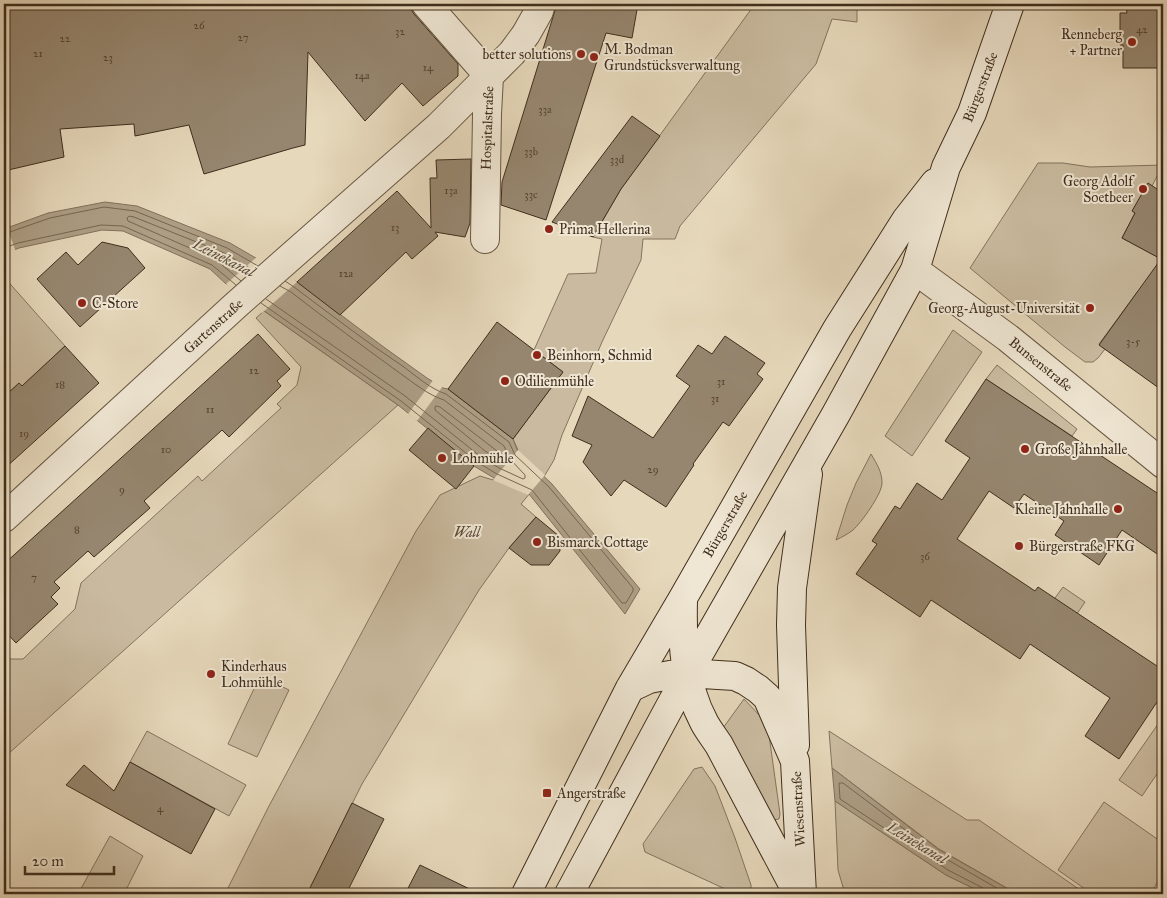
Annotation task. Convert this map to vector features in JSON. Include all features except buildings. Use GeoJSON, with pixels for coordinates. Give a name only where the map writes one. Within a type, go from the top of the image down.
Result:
{"type":"FeatureCollection","features":[{"type":"Feature","properties":{"kind":"main road"},"geometry":{"type":"LineString","coordinates":[[426,4],[490,76]]}},
{"type":"Feature","properties":{"kind":"main road","name":"Hospitalstraße"},"geometry":{"type":"LineString","coordinates":[[485,239],[486,114],[490,76],[512,53],[526,34],[541,4]]}},
{"type":"Feature","properties":{"kind":"main road","name":"Bürgerstraße"},"geometry":{"type":"LineString","coordinates":[[569,894],[688,673],[836,414],[915,270],[946,168],[972,113],[1010,4]]}},
{"type":"Feature","properties":{"kind":"main road","name":"Gartenstraße"},"geometry":{"type":"LineString","coordinates":[[4,518],[240,301],[439,126],[490,76]]}},
{"type":"Feature","properties":{"kind":"main road","name":"Bürgerstraße"},"geometry":{"type":"LineString","coordinates":[[526,894],[630,688],[837,329],[906,220],[946,168]]}},
{"type":"Feature","properties":{"kind":"main road","name":"Bunsenstraße"},"geometry":{"type":"LineString","coordinates":[[915,270],[1008,338],[1163,464]]}},
{"type":"Feature","properties":{"kind":"main road"},"geometry":{"type":"LineString","coordinates":[[795,761],[791,625],[792,588],[809,460]]}},
{"type":"Feature","properties":{"kind":"main road"},"geometry":{"type":"LineString","coordinates":[[683,598],[682,630],[684,651],[697,707],[798,894]]}},
{"type":"Feature","properties":{"kind":"main road","name":"Wiesenstraße"},"geometry":{"type":"LineString","coordinates":[[630,688],[649,679],[670,675],[688,673],[735,676],[746,681],[767,697],[795,761],[802,894]]}},
{"type":"Feature","properties":{"kind":"green space","name":"Wall"},"geometry":{"type":"Polygon","coordinates":[[[752,4],[857,4],[857,22],[832,19],[816,64],[680,226],[675,239],[643,239],[641,260],[602,342],[562,435],[554,460],[545,475],[521,504],[536,517],[509,548],[479,590],[362,784],[307,894],[225,894],[269,806],[416,531],[440,495],[480,476],[493,480],[518,450],[513,439],[563,372],[534,350],[568,274],[596,273],[602,239],[593,237],[621,189],[752,8],[752,4]]]}},
{"type":"Feature","properties":{"kind":"green space","name":"Georg-August-Universität"},"geometry":{"type":"Polygon","coordinates":[[[1038,163],[1063,163],[1090,167],[1163,165],[1152,186],[1148,184],[1133,211],[1135,213],[1122,238],[1163,260],[1163,309],[1138,291],[1099,344],[1105,349],[1093,362],[1085,362],[1065,347],[970,268],[1038,163]]]}},
{"type":"Feature","properties":{"kind":"green space"},"geometry":{"type":"Polygon","coordinates":[[[4,277],[65,346],[22,386],[19,383],[6,395],[4,391],[4,277]]]}},
{"type":"Feature","properties":{"kind":"green space"},"geometry":{"type":"Polygon","coordinates":[[[264,311],[398,405],[7,755],[4,752],[4,659],[23,659],[75,609],[81,583],[198,476],[202,481],[281,408],[277,404],[297,385],[301,367],[256,318],[264,311]]]}},
{"type":"Feature","properties":{"kind":"green space"},"geometry":{"type":"Polygon","coordinates":[[[953,330],[982,352],[912,456],[885,436],[953,330]]]}},
{"type":"Feature","properties":{"kind":"green space"},"geometry":{"type":"Polygon","coordinates":[[[997,365],[1077,429],[1072,436],[986,379],[997,365]]]}},
{"type":"Feature","properties":{"kind":"green space"},"geometry":{"type":"Polygon","coordinates":[[[871,454],[882,479],[879,494],[857,526],[836,540],[847,505],[871,454]]]}},
{"type":"Feature","properties":{"kind":"green space"},"geometry":{"type":"Polygon","coordinates":[[[1063,587],[1085,602],[1066,630],[1055,598],[1063,587]]]}},
{"type":"Feature","properties":{"kind":"green space"},"geometry":{"type":"Polygon","coordinates":[[[260,676],[289,690],[257,757],[228,744],[260,676]]]}},
{"type":"Feature","properties":{"kind":"green space"},"geometry":{"type":"Polygon","coordinates":[[[744,699],[763,719],[769,735],[780,814],[779,819],[772,820],[723,728],[744,699]]]}},
{"type":"Feature","properties":{"kind":"green space"},"geometry":{"type":"Polygon","coordinates":[[[1163,717],[1163,765],[1142,796],[1119,780],[1163,717]]]}},
{"type":"Feature","properties":{"kind":"green space"},"geometry":{"type":"Polygon","coordinates":[[[147,731],[246,785],[229,816],[130,762],[147,731]]]}},
{"type":"Feature","properties":{"kind":"green space"},"geometry":{"type":"Polygon","coordinates":[[[829,731],[967,820],[979,820],[1086,894],[1017,894],[939,849],[832,768],[829,731]]]}},
{"type":"Feature","properties":{"kind":"green space"},"geometry":{"type":"Polygon","coordinates":[[[702,767],[715,786],[751,885],[751,894],[736,894],[645,852],[643,844],[694,769],[702,767]]]}},
{"type":"Feature","properties":{"kind":"green space"},"geometry":{"type":"Polygon","coordinates":[[[835,801],[946,875],[985,894],[845,894],[838,870],[835,801]]]}},
{"type":"Feature","properties":{"kind":"green space"},"geometry":{"type":"Polygon","coordinates":[[[1104,802],[1163,843],[1163,874],[1150,894],[1092,894],[1058,870],[1104,802]]]}},
{"type":"Feature","properties":{"kind":"green space"},"geometry":{"type":"Polygon","coordinates":[[[110,836],[143,856],[124,894],[78,894],[110,836]]]}},
{"type":"Feature","properties":{"kind":"water","name":"Leinekanal"},"geometry":{"type":"Polygon","coordinates":[[[105,202],[137,206],[230,243],[297,282],[427,378],[448,389],[513,439],[518,452],[552,484],[640,589],[625,614],[529,494],[494,478],[474,466],[398,405],[226,284],[210,269],[123,231],[102,230],[19,248],[4,254],[4,229],[48,213],[105,202]]]}},
{"type":"Feature","properties":{"kind":"water","name":"Leinekanal"},"geometry":{"type":"Polygon","coordinates":[[[832,768],[938,849],[1017,894],[985,894],[946,875],[835,801],[832,768]]]}},
{"type":"Feature","properties":{"kind":"pier"},"geometry":{"type":"Polygon","coordinates":[[[7,227],[16,252],[4,256],[4,228],[7,227]]]}},
{"type":"Feature","properties":{"kind":"pier"},"geometry":{"type":"Polygon","coordinates":[[[257,257],[291,276],[297,282],[262,313],[233,292],[226,284],[257,257]]]}},
{"type":"Feature","properties":{"kind":"pier"},"geometry":{"type":"Polygon","coordinates":[[[434,379],[443,386],[417,421],[408,414],[434,379]]]}},
{"type":"Feature","properties":{"kind":"pier"},"geometry":{"type":"Polygon","coordinates":[[[518,450],[545,475],[528,495],[493,480],[518,450]]]}},
{"type":"Feature","properties":{"kind":"place","name":"Renneberg + Partner"},"geometry":{"type":"Point","coordinates":[1132,42]}},
{"type":"Feature","properties":{"kind":"place","name":"better solutions"},"geometry":{"type":"Point","coordinates":[581,54]}},
{"type":"Feature","properties":{"kind":"place","name":"M. Bodman Grundstücksverwaltung"},"geometry":{"type":"Point","coordinates":[594,57]}},
{"type":"Feature","properties":{"kind":"place","name":"Georg Adolf Soetbeer"},"geometry":{"type":"Point","coordinates":[1143,189]}},
{"type":"Feature","properties":{"kind":"place","name":"Prima Hellerina"},"geometry":{"type":"Point","coordinates":[549,229]}},
{"type":"Feature","properties":{"kind":"place","name":"C-Store"},"geometry":{"type":"Point","coordinates":[82,303]}},
{"type":"Feature","properties":{"kind":"place","name":"Georg-August-Universität"},"geometry":{"type":"Point","coordinates":[1090,308]}},
{"type":"Feature","properties":{"kind":"place","name":"Beinhorn, Schmid"},"geometry":{"type":"Point","coordinates":[537,355]}},
{"type":"Feature","properties":{"kind":"place","name":"Odilienmühle"},"geometry":{"type":"Point","coordinates":[505,381]}},
{"type":"Feature","properties":{"kind":"place","name":"Große Jahnhalle"},"geometry":{"type":"Point","coordinates":[1025,449]}},
{"type":"Feature","properties":{"kind":"place","name":"Lohmühle"},"geometry":{"type":"Point","coordinates":[442,458]}},
{"type":"Feature","properties":{"kind":"place","name":"Kleine Jahnhalle"},"geometry":{"type":"Point","coordinates":[1118,509]}},
{"type":"Feature","properties":{"kind":"place","name":"Bismarck Cottage"},"geometry":{"type":"Point","coordinates":[537,542]}},
{"type":"Feature","properties":{"kind":"place","name":"Bürgerstraße FKG"},"geometry":{"type":"Point","coordinates":[1019,546]}},
{"type":"Feature","properties":{"kind":"place","name":"Kinderhaus Lohmühle"},"geometry":{"type":"Point","coordinates":[211,674]}},
{"type":"Feature","properties":{"kind":"place","name":"Angerstraße"},"geometry":{"type":"Point","coordinates":[547,793]}}]}
